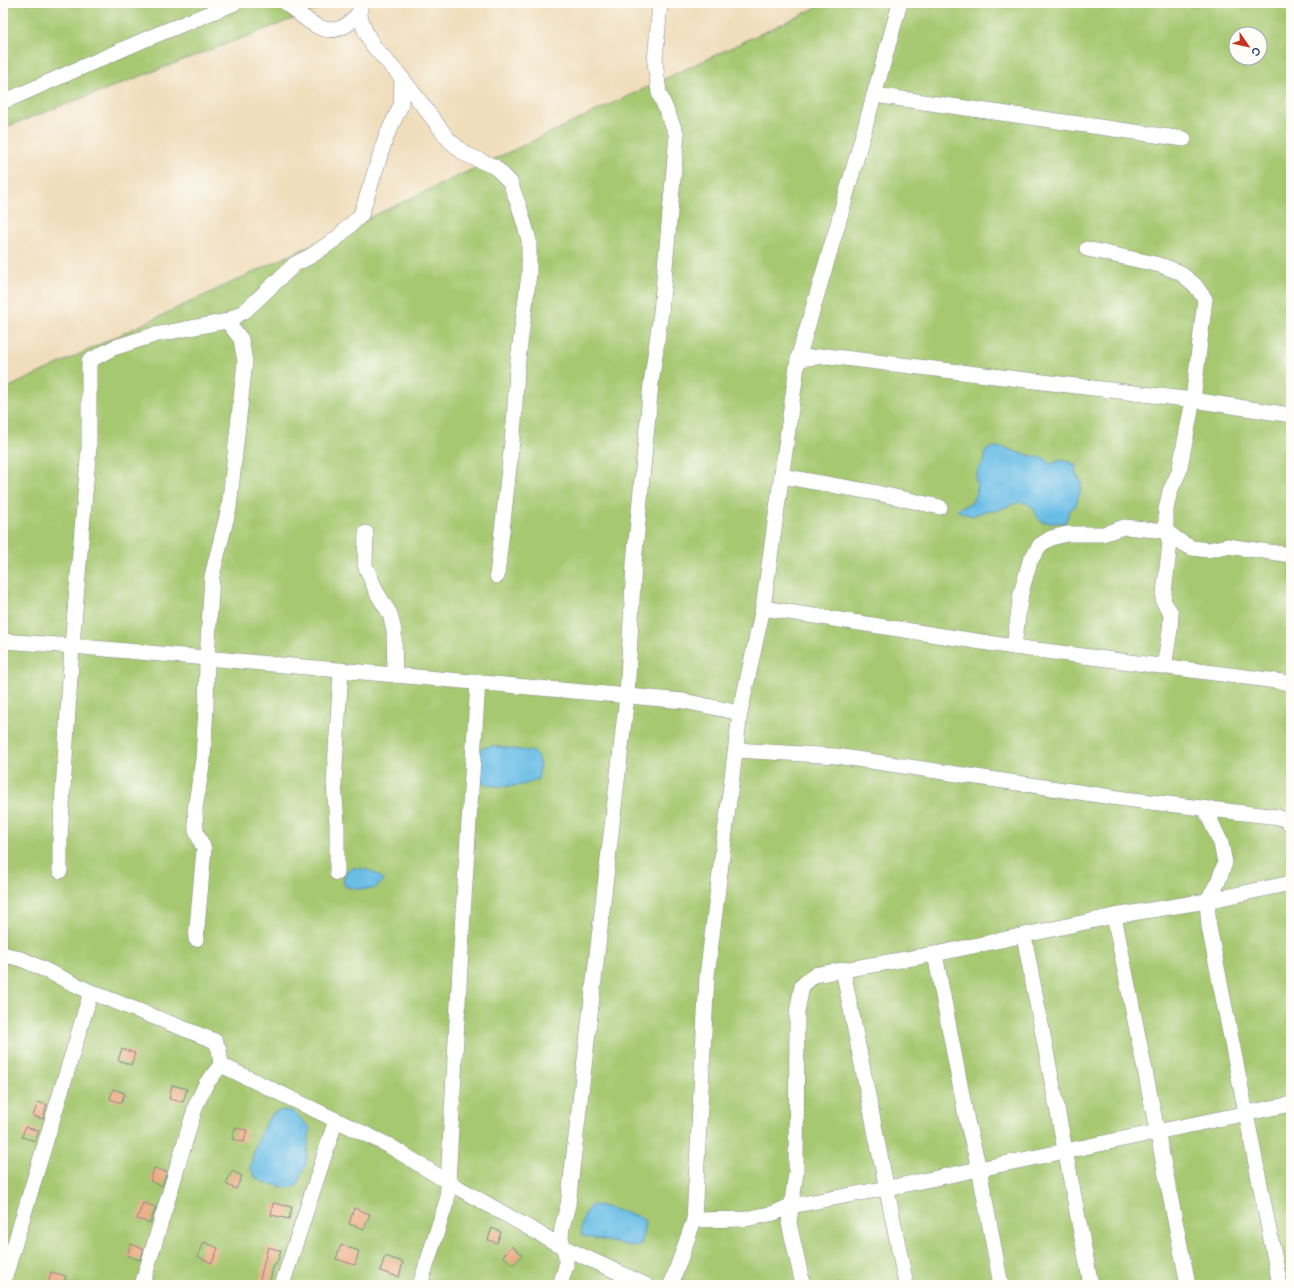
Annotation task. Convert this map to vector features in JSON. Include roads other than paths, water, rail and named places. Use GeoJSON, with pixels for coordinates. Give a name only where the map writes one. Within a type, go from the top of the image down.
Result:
{"type":"FeatureCollection","features":[{"type":"Feature","properties":{"kind":"street"},"geometry":{"type":"LineString","coordinates":[[3,102],[235,3]]}},
{"type":"Feature","properties":{"kind":"street"},"geometry":{"type":"LineString","coordinates":[[286,3],[309,22],[322,29],[336,30],[348,24],[360,8]]}},
{"type":"Feature","properties":{"kind":"street"},"geometry":{"type":"LineString","coordinates":[[560,1285],[566,1266],[566,1256],[561,1237],[562,1227],[568,1205],[627,696],[634,555],[651,384],[661,312],[677,135],[659,93],[655,61],[660,3]]}},
{"type":"Feature","properties":{"kind":"street"},"geometry":{"type":"LineString","coordinates":[[671,1285],[694,1220],[708,976],[740,713],[763,608],[798,359],[900,3]]}},
{"type":"Feature","properties":{"kind":"street"},"geometry":{"type":"LineString","coordinates":[[360,8],[365,32],[374,48],[402,78],[450,140],[465,154],[495,167],[510,182],[529,240],[529,274],[517,368],[514,423],[497,576]]}},
{"type":"Feature","properties":{"kind":"street"},"geometry":{"type":"LineString","coordinates":[[60,871],[60,839],[72,646],[88,447],[89,361],[113,348],[154,335],[227,321],[244,311],[295,264],[311,256],[336,238],[361,215],[386,137],[401,105],[402,78]]}},
{"type":"Feature","properties":{"kind":"street"},"geometry":{"type":"LineString","coordinates":[[874,95],[1184,139]]}},
{"type":"Feature","properties":{"kind":"street"},"geometry":{"type":"LineString","coordinates":[[1087,249],[1160,265],[1179,272],[1196,285],[1205,299],[1193,400],[1179,472],[1170,491],[1166,509],[1166,531],[1170,543],[1163,601],[1171,613],[1164,667]]}},
{"type":"Feature","properties":{"kind":"street"},"geometry":{"type":"LineString","coordinates":[[196,939],[204,849],[196,831],[195,809],[203,751],[212,576],[229,508],[245,362],[241,339],[227,321]]}},
{"type":"Feature","properties":{"kind":"street"},"geometry":{"type":"LineString","coordinates":[[798,359],[827,356],[1193,400],[1291,415]]}},
{"type":"Feature","properties":{"kind":"street"},"geometry":{"type":"LineString","coordinates":[[781,476],[877,493],[940,507]]}},
{"type":"Feature","properties":{"kind":"street"},"geometry":{"type":"LineString","coordinates":[[1014,647],[1021,593],[1030,561],[1040,545],[1051,538],[1067,534],[1102,534],[1124,527],[1166,531],[1182,543],[1192,548],[1208,550],[1227,546],[1291,555]]}},
{"type":"Feature","properties":{"kind":"street"},"geometry":{"type":"LineString","coordinates":[[366,533],[365,565],[377,593],[390,614],[394,631],[395,675]]}},
{"type":"Feature","properties":{"kind":"street"},"geometry":{"type":"LineString","coordinates":[[763,608],[1014,647],[1291,683]]}},
{"type":"Feature","properties":{"kind":"street"},"geometry":{"type":"LineString","coordinates":[[3,642],[72,646],[684,701],[740,713]]}},
{"type":"Feature","properties":{"kind":"street"},"geometry":{"type":"LineString","coordinates":[[337,873],[337,825],[334,783],[341,670]]}},
{"type":"Feature","properties":{"kind":"street"},"geometry":{"type":"LineString","coordinates":[[420,1285],[447,1200],[462,922],[478,682]]}},
{"type":"Feature","properties":{"kind":"street"},"geometry":{"type":"LineString","coordinates":[[736,750],[836,756],[1126,799],[1278,817],[1286,820],[1291,825]]}},
{"type":"Feature","properties":{"kind":"street"},"geometry":{"type":"LineString","coordinates":[[1205,809],[1221,843],[1226,863],[1218,882],[1207,901],[1209,926],[1280,1285]]}},
{"type":"Feature","properties":{"kind":"street"},"geometry":{"type":"LineString","coordinates":[[803,1285],[789,1223],[796,1173],[797,1012],[802,986],[814,975],[935,954],[1114,916],[1207,901],[1291,883]]}},
{"type":"Feature","properties":{"kind":"street"},"geometry":{"type":"LineString","coordinates":[[1114,916],[1188,1285]]}},
{"type":"Feature","properties":{"kind":"street"},"geometry":{"type":"LineString","coordinates":[[1024,936],[1090,1285]]}},
{"type":"Feature","properties":{"kind":"street"},"geometry":{"type":"LineString","coordinates":[[3,954],[24,960],[91,992],[215,1041],[221,1065],[206,1084],[196,1105],[142,1285]]}},
{"type":"Feature","properties":{"kind":"street"},"geometry":{"type":"LineString","coordinates":[[935,954],[967,1121],[979,1168],[1001,1285]]}},
{"type":"Feature","properties":{"kind":"street"},"geometry":{"type":"LineString","coordinates":[[843,970],[888,1188],[906,1285]]}},
{"type":"Feature","properties":{"kind":"street"},"geometry":{"type":"LineString","coordinates":[[3,1283],[91,992]]}},
{"type":"Feature","properties":{"kind":"street"},"geometry":{"type":"LineString","coordinates":[[221,1065],[388,1145],[448,1182],[564,1247],[646,1285]]}},
{"type":"Feature","properties":{"kind":"street"},"geometry":{"type":"LineString","coordinates":[[694,1220],[746,1219],[791,1206],[888,1188],[979,1168],[1064,1152],[1246,1112],[1291,1104]]}},
{"type":"Feature","properties":{"kind":"street"},"geometry":{"type":"LineString","coordinates":[[282,1285],[336,1120]]}},
{"type":"Feature","properties":{"kind":"water"},"geometry":{"type":"Polygon","coordinates":[[[994,447],[1006,448],[1046,459],[1050,464],[1062,460],[1075,464],[1076,474],[1081,482],[1081,488],[1076,505],[1070,510],[1065,523],[1042,522],[1037,516],[1033,507],[1026,503],[1019,502],[995,511],[985,511],[972,516],[958,511],[957,509],[972,503],[977,492],[976,478],[978,470],[985,460],[985,451],[994,447]]]}},
{"type":"Feature","properties":{"kind":"water"},"geometry":{"type":"Polygon","coordinates":[[[493,746],[534,752],[538,758],[538,779],[517,786],[492,785],[478,781],[479,753],[482,748],[493,746]]]}},
{"type":"Feature","properties":{"kind":"water"},"geometry":{"type":"Polygon","coordinates":[[[353,868],[374,872],[383,881],[374,889],[356,889],[345,886],[343,881],[347,870],[353,868]]]}},
{"type":"Feature","properties":{"kind":"water"},"geometry":{"type":"Polygon","coordinates":[[[282,1110],[294,1112],[310,1128],[306,1164],[297,1186],[289,1188],[266,1183],[256,1178],[250,1167],[256,1145],[265,1124],[272,1114],[282,1110]]]}},
{"type":"Feature","properties":{"kind":"water"},"geometry":{"type":"Polygon","coordinates":[[[591,1205],[602,1206],[641,1217],[645,1222],[641,1245],[635,1247],[582,1236],[581,1227],[583,1219],[591,1205]]]}}]}
